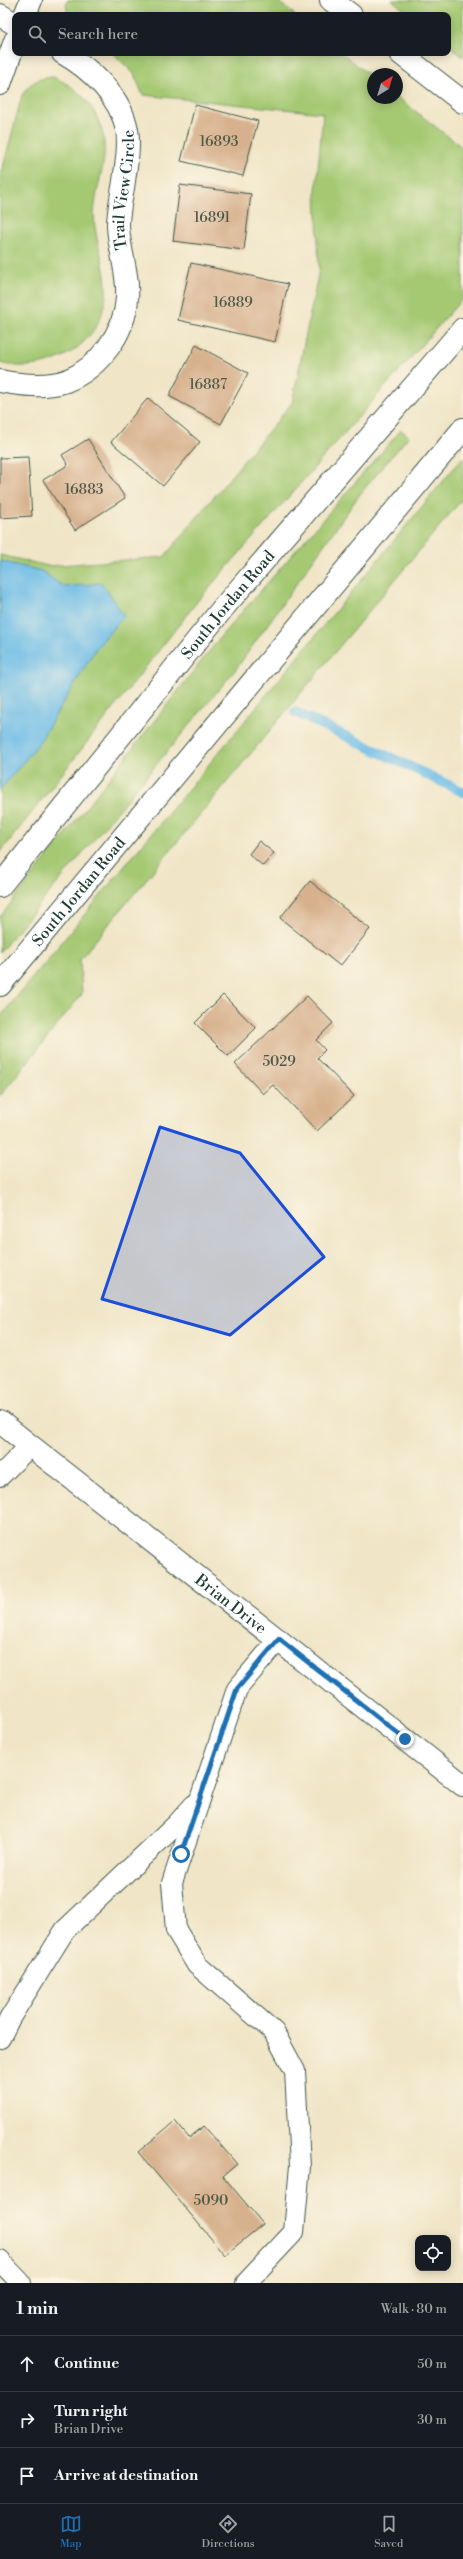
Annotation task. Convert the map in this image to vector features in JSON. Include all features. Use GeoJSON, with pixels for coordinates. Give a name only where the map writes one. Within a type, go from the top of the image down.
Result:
{"type":"FeatureCollection","features":[{"type":"Feature","properties":{"kind":"main road"},"geometry":{"type":"LineString","coordinates":[[26,12],[31,0]]}},
{"type":"Feature","properties":{"kind":"main road"},"geometry":{"type":"LineString","coordinates":[[331,0],[347,12]]}},
{"type":"Feature","properties":{"kind":"main road"},"geometry":{"type":"LineString","coordinates":[[0,15],[12,22]]}},
{"type":"Feature","properties":{"kind":"main road"},"geometry":{"type":"LineString","coordinates":[[0,84],[12,50]]}},
{"type":"Feature","properties":{"kind":"main road","name":"Trail View Circle"},"geometry":{"type":"LineString","coordinates":[[0,381],[17,384],[51,384],[78,374],[106,351],[115,338],[126,307],[126,282],[118,214],[126,161],[127,130],[123,116],[108,91],[86,69],[67,56]]}},
{"type":"Feature","properties":{"kind":"main road"},"geometry":{"type":"LineString","coordinates":[[404,56],[463,102]]}},
{"type":"Feature","properties":{"kind":"main road","name":"South Jordan Road"},"geometry":{"type":"LineString","coordinates":[[0,886],[223,608],[463,329]]}},
{"type":"Feature","properties":{"kind":"main road","name":"South Jordan Road"},"geometry":{"type":"LineString","coordinates":[[0,985],[463,429]]}},
{"type":"Feature","properties":{"kind":"main road","name":"Brian Drive"},"geometry":{"type":"LineString","coordinates":[[0,1422],[279,1639],[463,1785]]}},
{"type":"Feature","properties":{"kind":"lane"},"geometry":{"type":"LineString","coordinates":[[0,1476],[30,1446]]}},
{"type":"Feature","properties":{"kind":"lane"},"geometry":{"type":"LineString","coordinates":[[246,2283],[294,2232],[300,2166],[295,2071],[274,2032],[197,1965],[176,1930],[172,1883],[237,1689],[279,1639]]}},
{"type":"Feature","properties":{"kind":"lane"},"geometry":{"type":"LineString","coordinates":[[0,2038],[10,2018],[65,1930],[177,1824],[200,1798]]}},
{"type":"Feature","properties":{"kind":"lane"},"geometry":{"type":"LineString","coordinates":[[0,2261],[21,2283]]}},
{"type":"Feature","properties":{"kind":"highlighted area"},"geometry":{"type":"Polygon","coordinates":[[[160,1127],[240,1153],[324,1257],[230,1335],[102,1299],[160,1127]]]}},
{"type":"Feature","properties":{"kind":"green space"},"geometry":{"type":"Polygon","coordinates":[[[68,0],[276,0],[291,12],[67,12],[66,4],[68,0]]]}},
{"type":"Feature","properties":{"kind":"green space"},"geometry":{"type":"Polygon","coordinates":[[[392,0],[463,0],[463,57],[451,47],[451,12],[407,12],[392,0]]]}},
{"type":"Feature","properties":{"kind":"green space"},"geometry":{"type":"Polygon","coordinates":[[[116,56],[346,56],[367,73],[367,104],[403,104],[403,102],[463,148],[463,298],[200,598],[0,853],[0,555],[48,566],[164,557],[292,403],[319,270],[316,191],[323,113],[143,95],[134,74],[116,56]]]}},
{"type":"Feature","properties":{"kind":"green space"},"geometry":{"type":"Polygon","coordinates":[[[53,77],[77,91],[86,100],[94,111],[103,136],[103,164],[96,195],[94,215],[96,234],[105,275],[106,293],[103,312],[95,328],[84,342],[70,353],[54,361],[36,365],[18,366],[0,363],[0,179],[22,95],[34,82],[53,77]]]}},
{"type":"Feature","properties":{"kind":"green space"},"geometry":{"type":"Polygon","coordinates":[[[401,430],[409,436],[360,494],[236,669],[0,952],[0,917],[222,635],[401,430]]]}},
{"type":"Feature","properties":{"kind":"green space"},"geometry":{"type":"Polygon","coordinates":[[[463,457],[463,498],[80,959],[82,994],[0,1096],[0,1017],[463,457]]]}},
{"type":"Feature","properties":{"kind":"water"},"geometry":{"type":"Polygon","coordinates":[[[0,561],[42,571],[64,587],[102,583],[124,616],[97,647],[37,746],[0,790],[0,561]]]}},
{"type":"Feature","properties":{"kind":"building"},"geometry":{"type":"Polygon","coordinates":[[[195,105],[258,121],[243,176],[181,161],[195,105]]]}},
{"type":"Feature","properties":{"kind":"building"},"geometry":{"type":"Polygon","coordinates":[[[180,185],[251,194],[244,250],[173,241],[180,185]]]}},
{"type":"Feature","properties":{"kind":"building"},"geometry":{"type":"Polygon","coordinates":[[[191,263],[288,284],[275,342],[178,320],[191,263]]]}},
{"type":"Feature","properties":{"kind":"building"},"geometry":{"type":"Polygon","coordinates":[[[196,345],[248,373],[221,424],[169,396],[196,345]]]}},
{"type":"Feature","properties":{"kind":"building"},"geometry":{"type":"Polygon","coordinates":[[[148,398],[200,442],[163,486],[111,442],[148,398]]]}},
{"type":"Feature","properties":{"kind":"building"},"geometry":{"type":"Polygon","coordinates":[[[88,439],[125,498],[75,530],[43,480],[68,465],[62,455],[88,439]]]}},
{"type":"Feature","properties":{"kind":"building"},"geometry":{"type":"Polygon","coordinates":[[[28,457],[32,516],[0,518],[0,458],[28,457]]]}},
{"type":"Feature","properties":{"kind":"building"},"geometry":{"type":"Polygon","coordinates":[[[259,841],[274,853],[263,866],[249,854],[259,841]]]}},
{"type":"Feature","properties":{"kind":"building"},"geometry":{"type":"Polygon","coordinates":[[[310,881],[370,929],[340,966],[280,918],[310,881]]]}},
{"type":"Feature","properties":{"kind":"building"},"geometry":{"type":"Polygon","coordinates":[[[223,995],[256,1028],[228,1056],[195,1023],[223,995]]]}},
{"type":"Feature","properties":{"kind":"building"},"geometry":{"type":"Polygon","coordinates":[[[307,996],[333,1023],[316,1040],[325,1050],[317,1058],[354,1096],[317,1131],[273,1085],[263,1094],[235,1064],[307,996]]]}},
{"type":"Feature","properties":{"kind":"building"},"geometry":{"type":"Polygon","coordinates":[[[175,2121],[189,2138],[204,2126],[237,2164],[223,2176],[263,2224],[225,2255],[138,2152],[175,2121]]]}},
{"type":"Feature","properties":{"kind":"waterway"},"geometry":{"type":"LineString","coordinates":[[295,712],[463,792]]}},
{"type":"Feature","properties":{"kind":"route"},"geometry":{"type":"LineString","coordinates":[[181,1854],[237,1689],[279,1639],[405,1739]]}}]}
